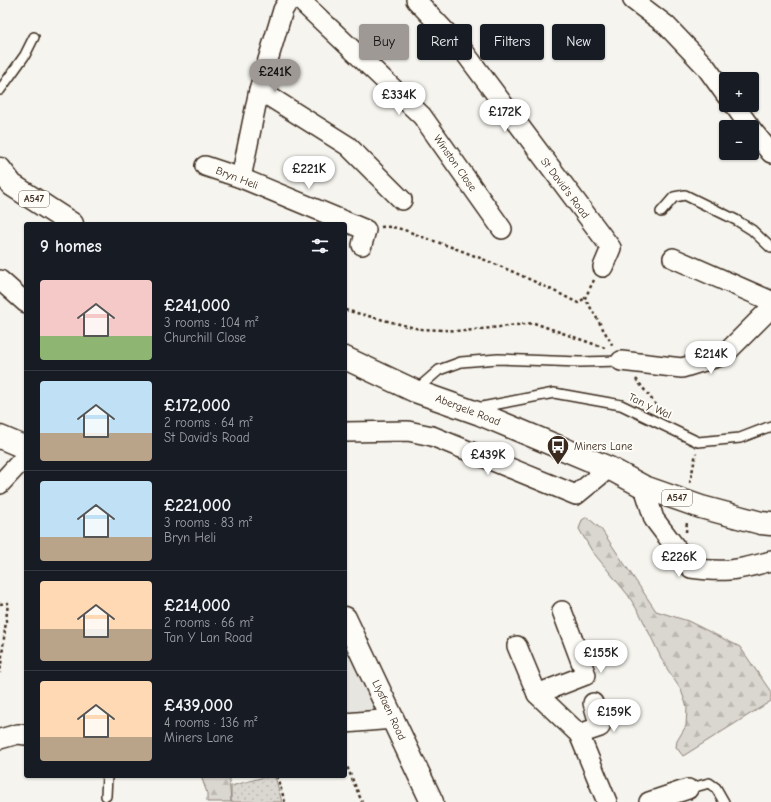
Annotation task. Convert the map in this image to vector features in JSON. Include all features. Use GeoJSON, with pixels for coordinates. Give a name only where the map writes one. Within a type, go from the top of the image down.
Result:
{"type":"FeatureCollection","features":[{"type":"Feature","properties":{"kind":"main road","name":"A547"},"geometry":{"type":"LineString","coordinates":[[0,169],[12,185],[69,222]]}},
{"type":"Feature","properties":{"kind":"main road","name":"Abergele Road"},"geometry":{"type":"LineString","coordinates":[[347,359],[415,391],[468,410],[609,468],[644,487],[701,507],[771,524]]}},
{"type":"Feature","properties":{"kind":"main road"},"geometry":{"type":"LineString","coordinates":[[0,437],[24,447]]}},
{"type":"Feature","properties":{"kind":"main road","name":"Llysfaen Road"},"geometry":{"type":"LineString","coordinates":[[347,622],[432,802]]}},
{"type":"Feature","properties":{"kind":"street"},"geometry":{"type":"LineString","coordinates":[[241,178],[259,90],[283,10],[289,0]]}},
{"type":"Feature","properties":{"kind":"street","name":"Winston Close"},"geometry":{"type":"LineString","coordinates":[[300,0],[422,116],[502,229]]}},
{"type":"Feature","properties":{"kind":"street","name":"St David's Road"},"geometry":{"type":"LineString","coordinates":[[416,0],[462,49],[610,248],[604,267]]}},
{"type":"Feature","properties":{"kind":"street"},"geometry":{"type":"LineString","coordinates":[[633,0],[666,25],[706,67],[719,85]]}},
{"type":"Feature","properties":{"kind":"street"},"geometry":{"type":"LineString","coordinates":[[259,90],[348,146],[402,200]]}},
{"type":"Feature","properties":{"kind":"street"},"geometry":{"type":"LineString","coordinates":[[759,138],[771,153]]}},
{"type":"Feature","properties":{"kind":"street","name":"Bryn Heli"},"geometry":{"type":"LineString","coordinates":[[205,166],[241,178],[333,222]]}},
{"type":"Feature","properties":{"kind":"street","name":"Bryn Heli"},"geometry":{"type":"LineString","coordinates":[[347,229],[364,237]]}},
{"type":"Feature","properties":{"kind":"street"},"geometry":{"type":"LineString","coordinates":[[673,258],[771,301]]}},
{"type":"Feature","properties":{"kind":"street"},"geometry":{"type":"LineString","coordinates":[[0,280],[24,301]]}},
{"type":"Feature","properties":{"kind":"street"},"geometry":{"type":"LineString","coordinates":[[619,357],[682,368],[724,355],[771,308]]}},
{"type":"Feature","properties":{"kind":"street"},"geometry":{"type":"LineString","coordinates":[[347,432],[408,431],[432,436],[576,496],[609,468]]}},
{"type":"Feature","properties":{"kind":"street"},"geometry":{"type":"LineString","coordinates":[[0,484],[24,458]]}},
{"type":"Feature","properties":{"kind":"street"},"geometry":{"type":"LineString","coordinates":[[644,487],[654,519],[691,568],[716,572],[744,569],[771,561]]}},
{"type":"Feature","properties":{"kind":"street"},"geometry":{"type":"LineString","coordinates":[[537,694],[586,675],[562,611]]}},
{"type":"Feature","properties":{"kind":"street"},"geometry":{"type":"LineString","coordinates":[[516,646],[537,694],[579,734],[607,802]]}},
{"type":"Feature","properties":{"kind":"street"},"geometry":{"type":"LineString","coordinates":[[579,734],[600,727],[593,703]]}},
{"type":"Feature","properties":{"kind":"street"},"geometry":{"type":"LineString","coordinates":[[347,723],[393,719]]}},
{"type":"Feature","properties":{"kind":"street"},"geometry":{"type":"LineString","coordinates":[[0,739],[18,734],[24,735]]}},
{"type":"Feature","properties":{"kind":"street"},"geometry":{"type":"LineString","coordinates":[[649,802],[688,789]]}},
{"type":"Feature","properties":{"kind":"lane"},"geometry":{"type":"LineString","coordinates":[[0,90],[25,55],[34,37]]}},
{"type":"Feature","properties":{"kind":"lane"},"geometry":{"type":"LineString","coordinates":[[662,212],[674,197],[685,195],[736,220],[752,230],[771,248]]}},
{"type":"Feature","properties":{"kind":"lane"},"geometry":{"type":"LineString","coordinates":[[415,391],[439,370],[461,362],[498,358],[580,362],[619,357]]}},
{"type":"Feature","properties":{"kind":"lane","name":"Tan y Wal"},"geometry":{"type":"LineString","coordinates":[[468,410],[554,393],[621,405],[698,442]]}},
{"type":"Feature","properties":{"kind":"lane"},"geometry":{"type":"LineString","coordinates":[[698,442],[740,438],[771,426]]}},
{"type":"Feature","properties":{"kind":"lane"},"geometry":{"type":"LineString","coordinates":[[106,796],[108,778]]}},
{"type":"Feature","properties":{"kind":"lane"},"geometry":{"type":"LineString","coordinates":[[688,789],[709,783],[716,788],[724,802]]}},
{"type":"Feature","properties":{"kind":"path"},"geometry":{"type":"LineString","coordinates":[[364,237],[383,226],[399,229],[466,251],[532,279],[578,303],[585,298],[592,282],[604,267]]}},
{"type":"Feature","properties":{"kind":"path"},"geometry":{"type":"LineString","coordinates":[[585,298],[619,357],[664,414]]}},
{"type":"Feature","properties":{"kind":"path"},"geometry":{"type":"LineString","coordinates":[[347,311],[419,329],[465,331],[534,324],[619,357]]}},
{"type":"Feature","properties":{"kind":"path"},"geometry":{"type":"LineString","coordinates":[[689,485],[698,442]]}},
{"type":"Feature","properties":{"kind":"path"},"geometry":{"type":"LineString","coordinates":[[0,604],[8,603],[0,673]]}},
{"type":"Feature","properties":{"kind":"path"},"geometry":{"type":"LineString","coordinates":[[347,767],[362,802]]}},
{"type":"Feature","properties":{"kind":"path"},"geometry":{"type":"LineString","coordinates":[[279,778],[285,802]]}},
{"type":"Feature","properties":{"kind":"shaded area"},"geometry":{"type":"Polygon","coordinates":[[[347,636],[381,707],[378,714],[347,717],[347,636]]]}},
{"type":"Feature","properties":{"kind":"green space"},"geometry":{"type":"Polygon","coordinates":[[[587,517],[601,529],[656,611],[688,621],[740,647],[771,692],[771,701],[683,756],[676,747],[677,741],[686,726],[687,707],[681,690],[664,664],[641,616],[628,595],[592,551],[579,529],[582,520],[587,517]]]}},
{"type":"Feature","properties":{"kind":"green space"},"geometry":{"type":"Polygon","coordinates":[[[202,778],[229,778],[231,802],[207,802],[207,793],[202,778]]]}},
{"type":"Feature","properties":{"kind":"green space"},"geometry":{"type":"Polygon","coordinates":[[[261,778],[276,778],[282,802],[231,802],[231,786],[261,778]]]}},
{"type":"Feature","properties":{"kind":"place","name":"Miners Lane"},"geometry":{"type":"Point","coordinates":[558,466]}}]}
